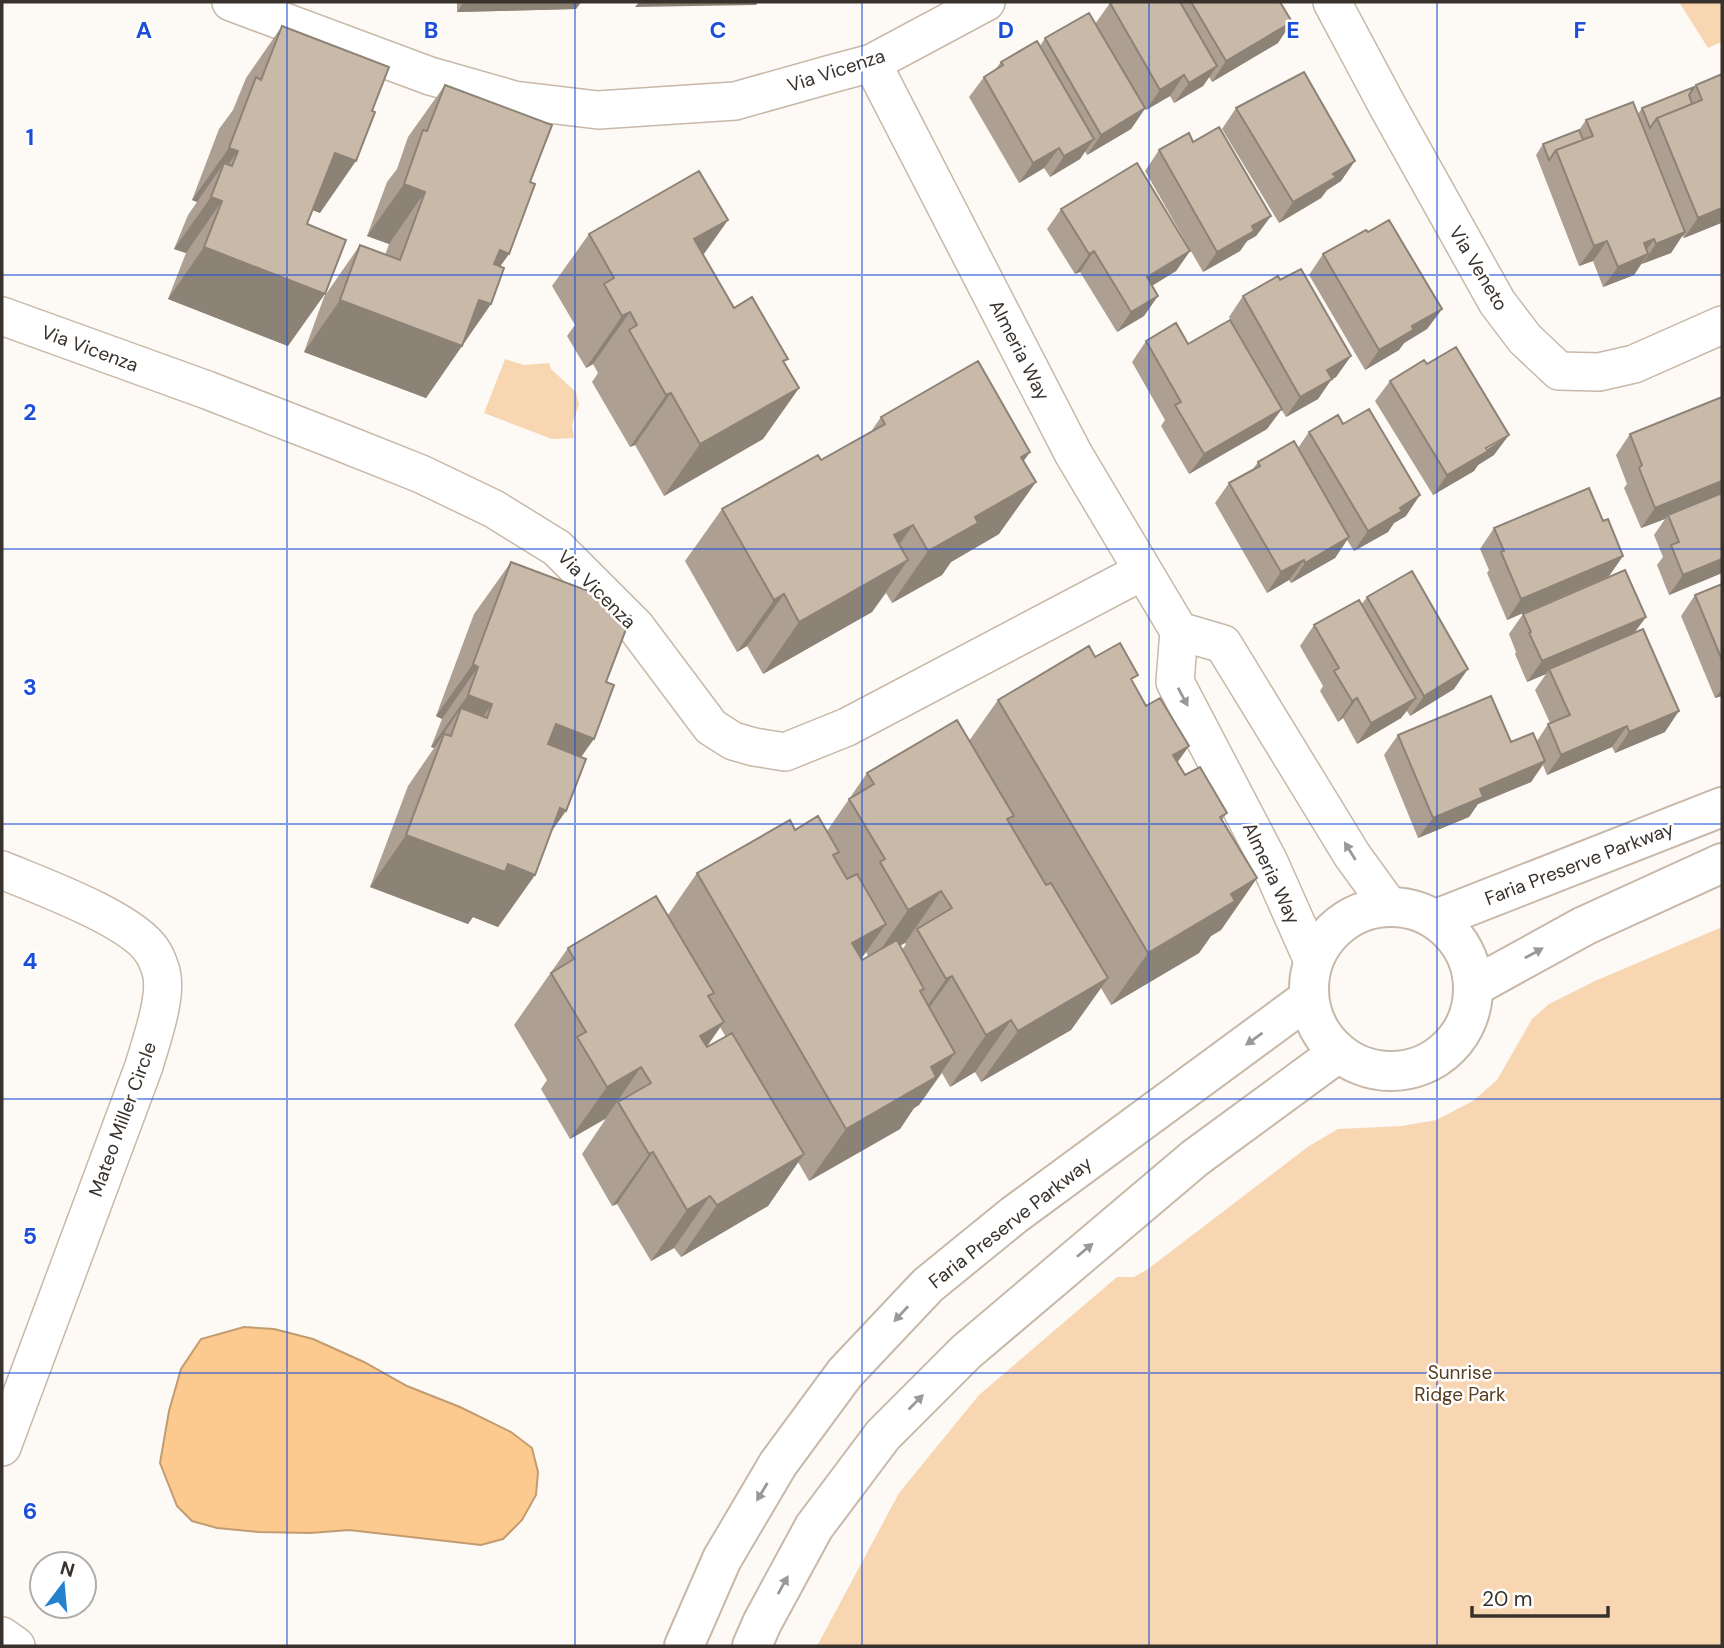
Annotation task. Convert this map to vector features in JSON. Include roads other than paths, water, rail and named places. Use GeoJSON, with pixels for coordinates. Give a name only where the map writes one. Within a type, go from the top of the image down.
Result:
{"type":"FeatureCollection","features":[{"type":"Feature","properties":{"kind":"street","name":"Via Vicenza"},"geometry":{"type":"LineString","coordinates":[[231,2],[430,76],[514,100],[598,110],[735,101],[873,62],[986,2]]}},
{"type":"Feature","properties":{"kind":"street","name":"Via Veneto"},"geometry":{"type":"LineString","coordinates":[[1332,2],[1497,302],[1525,339],[1559,371],[1599,372],[1634,364],[1722,325]]}},
{"type":"Feature","properties":{"kind":"street","name":"Almeria Way"},"geometry":{"type":"LineString","coordinates":[[873,62],[1073,453],[1179,631],[1175,682],[1269,862],[1311,980]]}},
{"type":"Feature","properties":{"kind":"street","name":"Via Vicenza"},"geometry":{"type":"LineString","coordinates":[[2,316],[333,439],[421,474],[494,509],[557,548],[636,627],[711,727],[733,741],[754,747],[785,752],[847,727],[1143,571]]}},
{"type":"Feature","properties":{"kind":"street"},"geometry":{"type":"LineString","coordinates":[[1179,631],[1223,644],[1352,855],[1389,906]]}},
{"type":"Feature","properties":{"kind":"street","name":"Faria Preserve Parkway"},"geometry":{"type":"LineString","coordinates":[[1436,919],[1722,807]]}},
{"type":"Feature","properties":{"kind":"street"},"geometry":{"type":"LineString","coordinates":[[1475,986],[1584,926],[1722,863]]}},
{"type":"Feature","properties":{"kind":"street","name":"Mateo Miller Circle"},"geometry":{"type":"LineString","coordinates":[[2,870],[84,904],[131,931],[152,950],[162,973],[160,1010],[144,1066],[2,1447]]}},
{"type":"Feature","properties":{"kind":"street"},"geometry":{"type":"LineString","coordinates":[[1389,906],[1414,910],[1436,919],[1456,937],[1469,960],[1475,986],[1471,1013],[1459,1037],[1441,1057],[1416,1069],[1389,1073],[1362,1067],[1339,1054],[1321,1033],[1311,1011],[1311,980],[1325,939],[1342,922],[1364,911],[1389,906]]}},
{"type":"Feature","properties":{"kind":"street","name":"Faria Preserve Parkway"},"geometry":{"type":"LineString","coordinates":[[684,1646],[722,1559],[778,1464],[845,1373],[928,1285],[1311,980]]}},
{"type":"Feature","properties":{"kind":"street"},"geometry":{"type":"LineString","coordinates":[[752,1646],[814,1527],[884,1435],[911,1407],[966,1352],[1195,1158],[1339,1054]]}},
{"type":"Feature","properties":{"kind":"street"},"geometry":{"type":"LineString","coordinates":[[2,1636],[16,1646]]}},
{"type":"Feature","properties":{"kind":"park label","name":"Sunrise Ridge Park"},"geometry":{"type":"Point","coordinates":[1460,1383]}}]}
